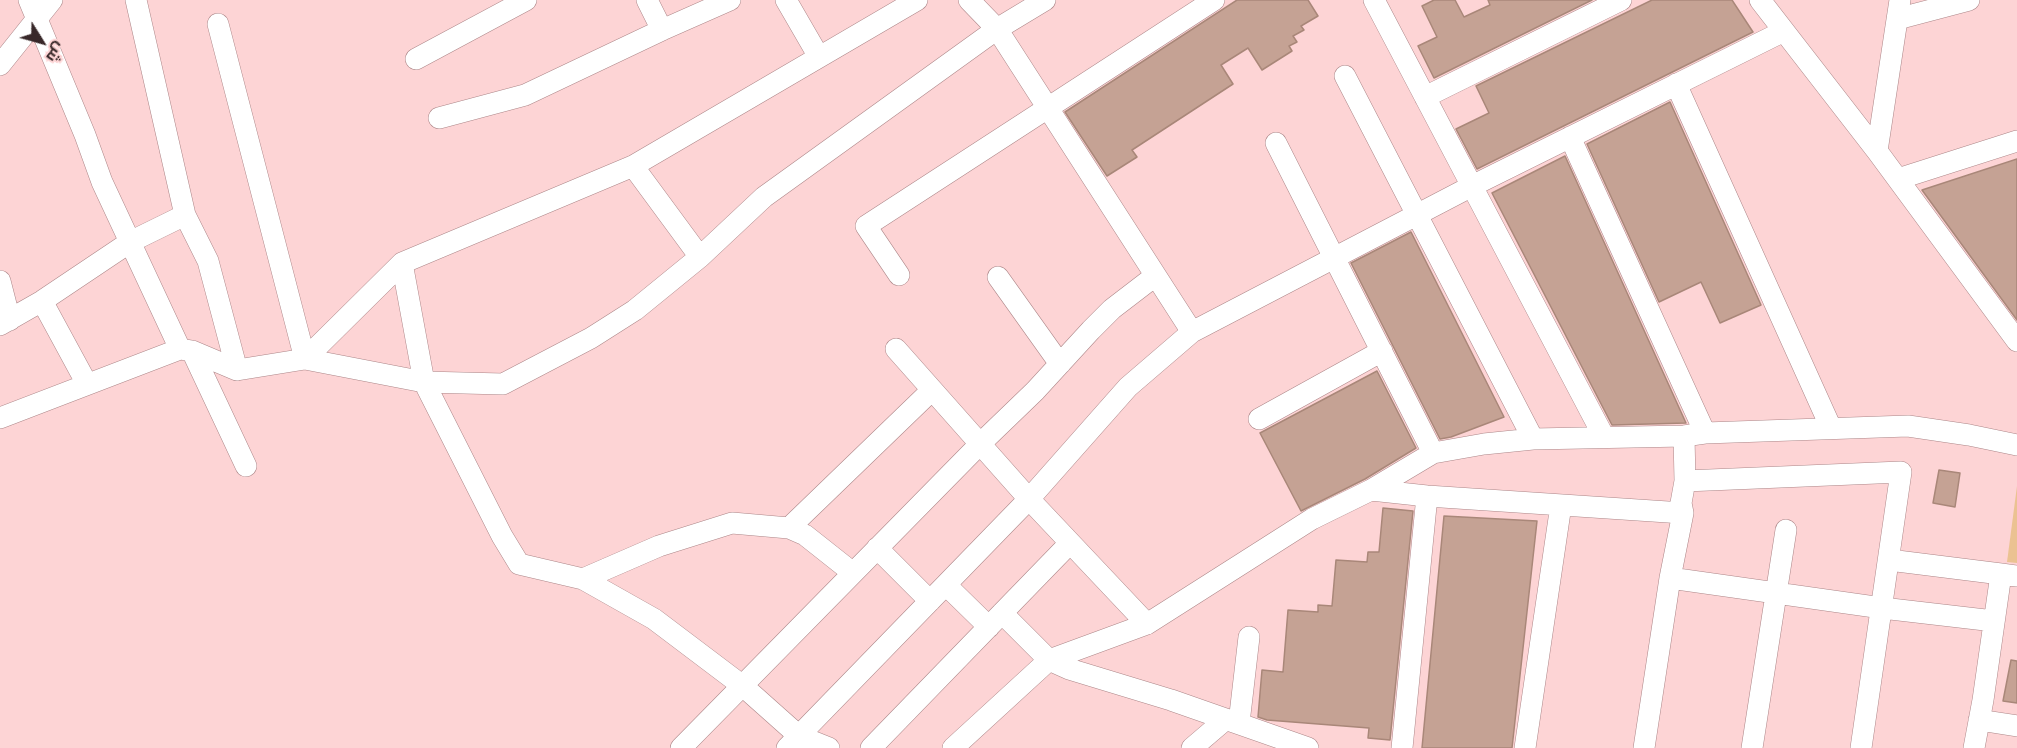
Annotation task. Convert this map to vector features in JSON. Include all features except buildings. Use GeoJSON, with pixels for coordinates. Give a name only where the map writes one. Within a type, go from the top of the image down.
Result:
{"type":"FeatureCollection","features":[{"type":"Feature","properties":{"kind":"street"},"geometry":{"type":"LineString","coordinates":[[0,65],[33,10],[52,0]]}},
{"type":"Feature","properties":{"kind":"street"},"geometry":{"type":"LineString","coordinates":[[136,0],[185,215],[208,261],[237,370]]}},
{"type":"Feature","properties":{"kind":"street"},"geometry":{"type":"LineString","coordinates":[[416,59],[526,0]]}},
{"type":"Feature","properties":{"kind":"street"},"geometry":{"type":"LineString","coordinates":[[647,0],[662,30]]}},
{"type":"Feature","properties":{"kind":"street"},"geometry":{"type":"LineString","coordinates":[[439,118],[525,95],[730,0]]}},
{"type":"Feature","properties":{"kind":"street"},"geometry":{"type":"LineString","coordinates":[[786,0],[819,57]]}},
{"type":"Feature","properties":{"kind":"street"},"geometry":{"type":"LineString","coordinates":[[305,359],[402,263],[633,166],[917,0]]}},
{"type":"Feature","properties":{"kind":"street"},"geometry":{"type":"LineString","coordinates":[[969,0],[997,29],[1192,332]]}},
{"type":"Feature","properties":{"kind":"street"},"geometry":{"type":"LineString","coordinates":[[0,418],[87,384],[186,350],[237,370],[305,359],[424,382],[503,384],[591,338],[626,316],[700,257],[764,197],[997,29],[1045,0]]}},
{"type":"Feature","properties":{"kind":"street"},"geometry":{"type":"LineString","coordinates":[[899,275],[866,226],[1214,0]]}},
{"type":"Feature","properties":{"kind":"street"},"geometry":{"type":"LineString","coordinates":[[1374,0],[1604,437]]}},
{"type":"Feature","properties":{"kind":"street"},"geometry":{"type":"LineString","coordinates":[[1425,97],[1621,0]]}},
{"type":"Feature","properties":{"kind":"street"},"geometry":{"type":"LineString","coordinates":[[1760,0],[1877,151],[2017,340]]}},
{"type":"Feature","properties":{"kind":"street"},"geometry":{"type":"LineString","coordinates":[[1877,151],[1898,10],[1969,0]]}},
{"type":"Feature","properties":{"kind":"street"},"geometry":{"type":"LineString","coordinates":[[33,10],[86,135],[102,182],[130,242],[246,466]]}},
{"type":"Feature","properties":{"kind":"street"},"geometry":{"type":"LineString","coordinates":[[218,24],[305,359]]}},
{"type":"Feature","properties":{"kind":"street"},"geometry":{"type":"LineString","coordinates":[[793,742],[1029,499],[1128,387],[1192,332],[1472,186],[1784,31]]}},
{"type":"Feature","properties":{"kind":"street"},"geometry":{"type":"LineString","coordinates":[[1345,76],[1533,439]]}},
{"type":"Feature","properties":{"kind":"street"},"geometry":{"type":"LineString","coordinates":[[1676,84],[1832,428]]}},
{"type":"Feature","properties":{"kind":"street"},"geometry":{"type":"LineString","coordinates":[[1570,137],[1705,433]]}},
{"type":"Feature","properties":{"kind":"street"},"geometry":{"type":"LineString","coordinates":[[1898,179],[2017,141]]}},
{"type":"Feature","properties":{"kind":"street"},"geometry":{"type":"LineString","coordinates":[[1276,142],[1433,453]]}},
{"type":"Feature","properties":{"kind":"street"},"geometry":{"type":"LineString","coordinates":[[633,166],[700,257]]}},
{"type":"Feature","properties":{"kind":"street"},"geometry":{"type":"LineString","coordinates":[[0,281],[5,322],[42,301],[130,242],[185,215]]}},
{"type":"Feature","properties":{"kind":"street"},"geometry":{"type":"LineString","coordinates":[[402,263],[424,382],[502,536],[519,564],[583,579],[654,619],[744,687],[793,742],[829,748]]}},
{"type":"Feature","properties":{"kind":"street"},"geometry":{"type":"LineString","coordinates":[[681,748],[744,687],[980,444],[1035,392],[1112,309],[1155,276]]}},
{"type":"Feature","properties":{"kind":"street"},"geometry":{"type":"LineString","coordinates":[[998,277],[1060,364]]}},
{"type":"Feature","properties":{"kind":"street"},"geometry":{"type":"LineString","coordinates":[[42,301],[87,384]]}},
{"type":"Feature","properties":{"kind":"street"},"geometry":{"type":"LineString","coordinates":[[896,348],[1029,499],[1147,624]]}},
{"type":"Feature","properties":{"kind":"street"},"geometry":{"type":"LineString","coordinates":[[1259,419],[1382,351]]}},
{"type":"Feature","properties":{"kind":"street"},"geometry":{"type":"LineString","coordinates":[[789,528],[932,390]]}},
{"type":"Feature","properties":{"kind":"street"},"geometry":{"type":"LineString","coordinates":[[953,748],[1049,660],[1147,624],[1312,519],[1371,490],[1433,453],[1484,444],[1533,439],[1908,426],[2017,445]]}},
{"type":"Feature","properties":{"kind":"street"},"geometry":{"type":"LineString","coordinates":[[1644,748],[1670,578],[1683,513],[1681,503],[1685,481],[1684,435]]}},
{"type":"Feature","properties":{"kind":"street"},"geometry":{"type":"LineString","coordinates":[[1685,481],[1901,472],[1862,748]]}},
{"type":"Feature","properties":{"kind":"street"},"geometry":{"type":"LineString","coordinates":[[1371,490],[1427,496],[1683,513]]}},
{"type":"Feature","properties":{"kind":"street"},"geometry":{"type":"LineString","coordinates":[[1402,748],[1427,496]]}},
{"type":"Feature","properties":{"kind":"street"},"geometry":{"type":"LineString","coordinates":[[1525,748],[1561,505]]}},
{"type":"Feature","properties":{"kind":"street"},"geometry":{"type":"LineString","coordinates":[[583,579],[660,546],[732,523],[789,528],[805,536],[853,573]]}},
{"type":"Feature","properties":{"kind":"street"},"geometry":{"type":"LineString","coordinates":[[1752,748],[1786,530]]}},
{"type":"Feature","properties":{"kind":"street"},"geometry":{"type":"LineString","coordinates":[[871,748],[1070,543]]}},
{"type":"Feature","properties":{"kind":"street"},"geometry":{"type":"LineString","coordinates":[[877,548],[930,602]]}},
{"type":"Feature","properties":{"kind":"street"},"geometry":{"type":"LineString","coordinates":[[1889,560],[2009,575],[1994,621],[1974,748]]}},
{"type":"Feature","properties":{"kind":"street"},"geometry":{"type":"LineString","coordinates":[[1670,578],[1882,608],[1994,621]]}},
{"type":"Feature","properties":{"kind":"street"},"geometry":{"type":"LineString","coordinates":[[946,585],[1049,660],[1069,669],[1171,700],[1308,748]]}},
{"type":"Feature","properties":{"kind":"street"},"geometry":{"type":"LineString","coordinates":[[1192,748],[1233,721],[1249,637]]}},
{"type":"Feature","properties":{"kind":"street"},"geometry":{"type":"LineString","coordinates":[[1979,720],[2017,726]]}},
{"type":"Feature","properties":{"kind":"shaded area"},"geometry":{"type":"Polygon","coordinates":[[[2017,486],[2017,563],[2007,562],[2017,486]]]}}]}
